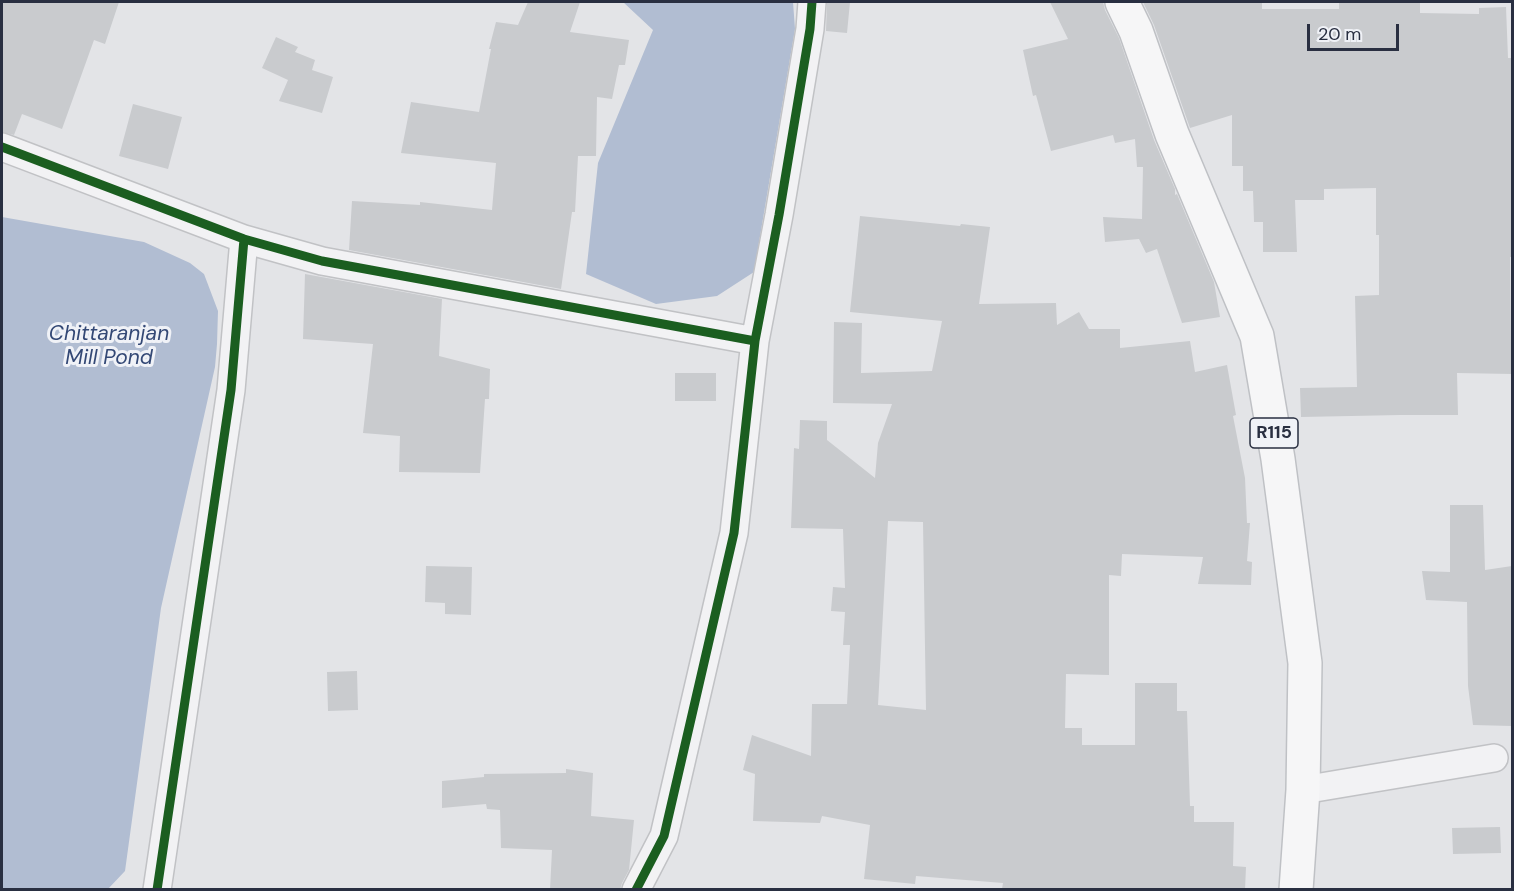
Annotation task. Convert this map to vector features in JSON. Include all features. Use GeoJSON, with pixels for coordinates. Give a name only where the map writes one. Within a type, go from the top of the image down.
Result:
{"type":"FeatureCollection","features":[{"type":"Feature","properties":{"kind":"main road","name":"R115"},"geometry":{"type":"LineString","coordinates":[[1122,2],[1136,31],[1172,134],[1257,336],[1278,459],[1305,663],[1303,790],[1296,890]]}},
{"type":"Feature","properties":{"kind":"street"},"geometry":{"type":"LineString","coordinates":[[636,890],[664,836],[734,532],[755,341],[785,180],[810,29],[812,2]]}},
{"type":"Feature","properties":{"kind":"street"},"geometry":{"type":"LineString","coordinates":[[2,147],[244,239],[322,261],[755,341]]}},
{"type":"Feature","properties":{"kind":"street"},"geometry":{"type":"LineString","coordinates":[[157,890],[231,390],[244,239]]}},
{"type":"Feature","properties":{"kind":"street"},"geometry":{"type":"LineString","coordinates":[[1303,790],[1494,758]]}},
{"type":"Feature","properties":{"kind":"water"},"geometry":{"type":"Polygon","coordinates":[[[623,2],[793,2],[795,29],[754,272],[717,296],[656,304],[586,274],[598,163],[653,30],[623,2]]]}},
{"type":"Feature","properties":{"kind":"water","name":"Chittaranjan Mill Pond"},"geometry":{"type":"Polygon","coordinates":[[[2,217],[144,242],[190,263],[204,274],[218,311],[215,367],[161,608],[125,871],[108,889],[2,889],[2,217]]]}},
{"type":"Feature","properties":{"kind":"building"},"geometry":{"type":"Polygon","coordinates":[[[2,2],[119,2],[105,44],[94,40],[62,129],[22,114],[14,135],[2,132],[2,2]]]}},
{"type":"Feature","properties":{"kind":"building"},"geometry":{"type":"Polygon","coordinates":[[[528,2],[580,2],[570,32],[629,40],[625,65],[619,65],[612,99],[597,97],[596,156],[578,156],[575,212],[572,212],[561,289],[349,250],[352,201],[420,205],[420,202],[492,210],[496,163],[401,153],[411,102],[479,112],[491,49],[489,49],[496,22],[518,25],[528,2]]]}},
{"type":"Feature","properties":{"kind":"building"},"geometry":{"type":"Polygon","coordinates":[[[827,2],[850,2],[847,33],[826,31],[827,2]]]}},
{"type":"Feature","properties":{"kind":"building"},"geometry":{"type":"Polygon","coordinates":[[[1050,2],[1103,2],[1119,38],[1154,140],[1175,189],[1175,195],[1177,194],[1214,282],[1220,317],[1182,323],[1157,249],[1146,253],[1139,239],[1105,242],[1103,217],[1142,219],[1143,167],[1137,167],[1135,139],[1115,143],[1113,135],[1051,151],[1036,95],[1033,96],[1023,50],[1068,39],[1050,2]]]}},
{"type":"Feature","properties":{"kind":"building"},"geometry":{"type":"Polygon","coordinates":[[[1143,2],[1262,2],[1262,9],[1339,9],[1339,2],[1420,2],[1420,13],[1479,14],[1479,8],[1506,7],[1508,58],[1512,58],[1512,257],[1510,257],[1512,374],[1457,373],[1458,415],[1301,417],[1300,388],[1357,387],[1355,296],[1379,295],[1376,188],[1324,189],[1324,200],[1295,200],[1297,252],[1263,252],[1263,222],[1254,222],[1253,191],[1243,191],[1243,166],[1232,166],[1232,115],[1190,128],[1154,25],[1143,2]]]}},
{"type":"Feature","properties":{"kind":"building"},"geometry":{"type":"Polygon","coordinates":[[[276,37],[298,47],[295,52],[315,60],[312,70],[333,77],[322,113],[279,101],[288,80],[262,68],[276,37]]]}},
{"type":"Feature","properties":{"kind":"building"},"geometry":{"type":"Polygon","coordinates":[[[133,104],[182,117],[168,169],[119,156],[133,104]]]}},
{"type":"Feature","properties":{"kind":"building"},"geometry":{"type":"Polygon","coordinates":[[[860,216],[990,227],[979,304],[1056,303],[1057,325],[1079,312],[1089,329],[1120,329],[1120,348],[1190,341],[1195,372],[1227,365],[1236,415],[1233,416],[1245,478],[1247,523],[1250,523],[1247,561],[1252,562],[1251,585],[1198,584],[1203,557],[1122,554],[1121,576],[1109,575],[1109,675],[1066,674],[1065,728],[1082,728],[1082,745],[1135,745],[1135,683],[1177,683],[1177,711],[1187,711],[1190,806],[1194,806],[1194,822],[1234,822],[1233,866],[1246,867],[1245,890],[1002,889],[1003,883],[916,876],[915,884],[864,879],[870,825],[822,816],[820,823],[753,821],[755,774],[743,770],[752,735],[811,756],[812,704],[847,704],[850,645],[843,645],[845,612],[831,611],[833,587],[845,588],[843,529],[791,528],[794,448],[799,449],[800,420],[827,421],[827,440],[875,478],[878,443],[892,404],[833,403],[834,322],[862,323],[861,373],[932,371],[942,321],[850,312],[860,216]],[[888,521],[878,705],[926,710],[923,522],[888,521]]]}},
{"type":"Feature","properties":{"kind":"building"},"geometry":{"type":"Polygon","coordinates":[[[305,274],[442,299],[439,356],[490,369],[489,399],[485,399],[480,473],[399,472],[400,436],[363,433],[373,344],[303,339],[305,274]]]}},
{"type":"Feature","properties":{"kind":"building"},"geometry":{"type":"Polygon","coordinates":[[[675,373],[716,373],[716,401],[675,401],[675,373]]]}},
{"type":"Feature","properties":{"kind":"building"},"geometry":{"type":"Polygon","coordinates":[[[1450,505],[1483,505],[1485,570],[1512,566],[1512,726],[1473,725],[1468,686],[1467,602],[1426,600],[1422,571],[1450,572],[1450,505]]]}},
{"type":"Feature","properties":{"kind":"building"},"geometry":{"type":"Polygon","coordinates":[[[426,566],[472,567],[471,615],[445,614],[445,603],[425,602],[426,566]]]}},
{"type":"Feature","properties":{"kind":"building"},"geometry":{"type":"Polygon","coordinates":[[[357,671],[358,710],[328,711],[327,672],[357,671]]]}},
{"type":"Feature","properties":{"kind":"building"},"geometry":{"type":"Polygon","coordinates":[[[566,769],[593,773],[591,816],[634,820],[629,870],[620,890],[550,890],[552,850],[501,848],[500,810],[487,809],[486,804],[442,808],[442,781],[484,777],[484,774],[566,773],[566,769]]]}},
{"type":"Feature","properties":{"kind":"building"},"geometry":{"type":"Polygon","coordinates":[[[1500,827],[1501,853],[1453,854],[1452,828],[1500,827]]]}},
{"type":"Feature","properties":{"kind":"cycle path"},"geometry":{"type":"LineString","coordinates":[[2,147],[244,239],[322,261],[755,341],[779,215],[810,29],[812,2]]}},
{"type":"Feature","properties":{"kind":"cycle path"},"geometry":{"type":"LineString","coordinates":[[157,890],[231,390],[244,239]]}},
{"type":"Feature","properties":{"kind":"cycle path"},"geometry":{"type":"LineString","coordinates":[[636,890],[664,836],[734,533],[755,341]]}}]}
